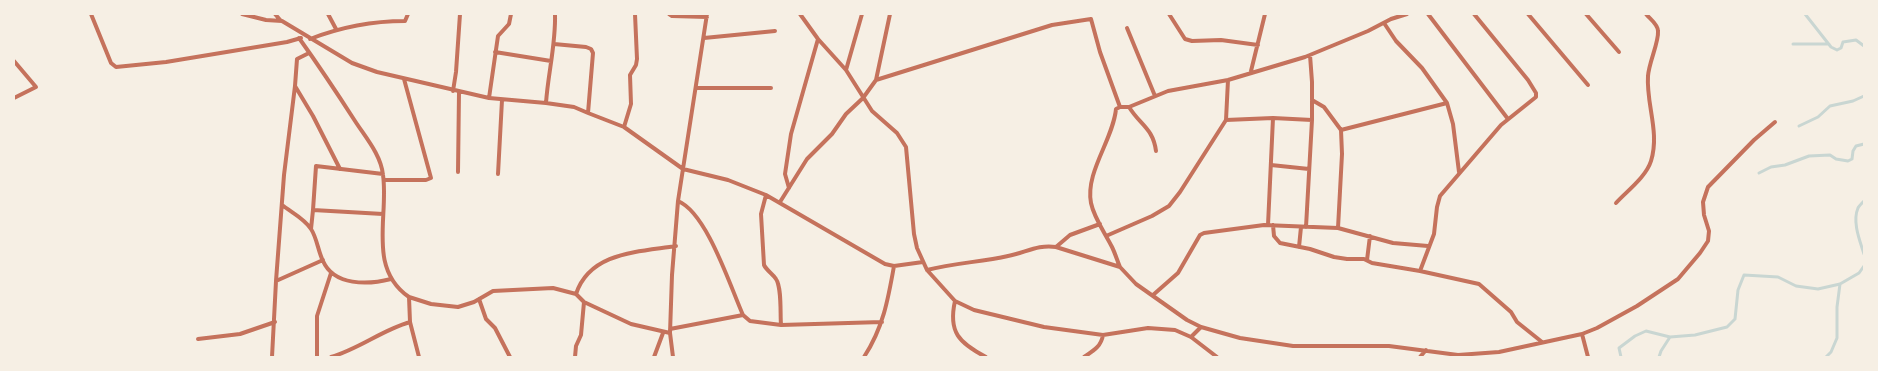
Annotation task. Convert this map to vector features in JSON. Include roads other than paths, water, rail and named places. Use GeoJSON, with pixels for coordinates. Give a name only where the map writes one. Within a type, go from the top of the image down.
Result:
{"type":"FeatureCollection","features":[{"type":"Feature","properties":{"kind":"street"},"geometry":{"type":"LineString","coordinates":[[91,14],[111,63],[116,67],[166,62],[287,42],[304,36]]}},
{"type":"Feature","properties":{"kind":"street"},"geometry":{"type":"LineString","coordinates":[[242,14],[266,20],[282,21]]}},
{"type":"Feature","properties":{"kind":"street"},"geometry":{"type":"LineString","coordinates":[[275,14],[282,21],[304,36],[352,63],[404,79],[453,91],[502,100],[546,103],[574,107],[624,127],[683,169],[728,180],[780,202],[798,215],[833,233],[885,264],[894,266],[923,262]]}},
{"type":"Feature","properties":{"kind":"street"},"geometry":{"type":"LineString","coordinates":[[328,14],[336,29]]}},
{"type":"Feature","properties":{"kind":"street"},"geometry":{"type":"LineString","coordinates":[[310,39],[336,29],[369,23],[405,21],[408,14]]}},
{"type":"Feature","properties":{"kind":"street"},"geometry":{"type":"LineString","coordinates":[[453,91],[456,72],[460,14]]}},
{"type":"Feature","properties":{"kind":"street"},"geometry":{"type":"LineString","coordinates":[[489,98],[498,36],[510,24],[511,14]]}},
{"type":"Feature","properties":{"kind":"street"},"geometry":{"type":"LineString","coordinates":[[546,103],[554,44],[555,14]]}},
{"type":"Feature","properties":{"kind":"street"},"geometry":{"type":"LineString","coordinates":[[624,127],[631,104],[630,75],[636,65],[635,14]]}},
{"type":"Feature","properties":{"kind":"street"},"geometry":{"type":"LineString","coordinates":[[669,14],[672,16],[707,15],[697,88],[678,201],[676,246],[672,275],[670,331],[673,357]]}},
{"type":"Feature","properties":{"kind":"street"},"geometry":{"type":"LineString","coordinates":[[800,14],[818,39],[846,70],[862,98],[872,111],[897,132],[906,147],[914,234],[927,270],[955,301],[974,310],[1044,327],[1103,335],[1148,328],[1175,330],[1191,337],[1217,357]]}},
{"type":"Feature","properties":{"kind":"street"},"geometry":{"type":"LineString","coordinates":[[846,70],[862,14]]}},
{"type":"Feature","properties":{"kind":"street"},"geometry":{"type":"LineString","coordinates":[[780,202],[807,159],[832,134],[846,114],[862,98],[876,80],[890,14]]}},
{"type":"Feature","properties":{"kind":"street"},"geometry":{"type":"LineString","coordinates":[[1168,14],[1185,39],[1192,41],[1221,40],[1258,45]]}},
{"type":"Feature","properties":{"kind":"street"},"geometry":{"type":"LineString","coordinates":[[1251,72],[1265,14]]}},
{"type":"Feature","properties":{"kind":"street"},"geometry":{"type":"LineString","coordinates":[[1407,14],[1398,15],[1384,23],[1310,55],[1228,80],[1190,86],[1155,96],[1129,107],[1120,107],[1116,109],[1115,120],[1093,175],[1091,202],[1120,267],[1136,284],[1187,320],[1201,327],[1256,342],[1293,346],[1389,346],[1458,355],[1499,352],[1582,334],[1610,321],[1658,293],[1678,279],[1708,241],[1709,231],[1704,215],[1703,202],[1708,187],[1754,140],[1775,122]]}},
{"type":"Feature","properties":{"kind":"street"},"geometry":{"type":"LineString","coordinates":[[1428,14],[1508,119]]}},
{"type":"Feature","properties":{"kind":"street"},"geometry":{"type":"LineString","coordinates":[[1420,271],[1428,246],[1434,234],[1436,207],[1440,196],[1459,172],[1508,119],[1534,100],[1536,93],[1528,80],[1474,14]]}},
{"type":"Feature","properties":{"kind":"street"},"geometry":{"type":"LineString","coordinates":[[1528,14],[1588,85]]}},
{"type":"Feature","properties":{"kind":"street"},"geometry":{"type":"LineString","coordinates":[[1586,14],[1619,52]]}},
{"type":"Feature","properties":{"kind":"street"},"geometry":{"type":"LineString","coordinates":[[1616,203],[1645,171],[1651,162],[1653,150],[1654,123],[1648,88],[1648,77],[1650,61],[1658,32],[1657,27],[1646,14]]}},
{"type":"Feature","properties":{"kind":"street"},"geometry":{"type":"LineString","coordinates":[[876,80],[1052,25],[1091,16],[1100,52],[1120,107]]}},
{"type":"Feature","properties":{"kind":"street"},"geometry":{"type":"LineString","coordinates":[[1384,23],[1396,40],[1422,68],[1447,103],[1453,124],[1459,172]]}},
{"type":"Feature","properties":{"kind":"street"},"geometry":{"type":"LineString","coordinates":[[1127,28],[1155,96]]}},
{"type":"Feature","properties":{"kind":"street"},"geometry":{"type":"LineString","coordinates":[[704,38],[775,31]]}},
{"type":"Feature","properties":{"kind":"street"},"geometry":{"type":"LineString","coordinates":[[299,38],[364,133],[375,152],[384,180],[383,254],[391,279],[399,289],[409,297],[424,303],[450,307],[467,305],[493,291],[520,288],[553,288],[576,294],[584,302],[631,324],[663,333],[743,315]]}},
{"type":"Feature","properties":{"kind":"street"},"geometry":{"type":"LineString","coordinates":[[789,188],[784,174],[791,134],[818,39]]}},
{"type":"Feature","properties":{"kind":"street"},"geometry":{"type":"LineString","coordinates":[[554,44],[586,46],[591,49],[593,53],[588,113]]}},
{"type":"Feature","properties":{"kind":"street"},"geometry":{"type":"LineString","coordinates":[[272,357],[282,205],[297,59],[309,52]]}},
{"type":"Feature","properties":{"kind":"street"},"geometry":{"type":"LineString","coordinates":[[495,52],[551,61]]}},
{"type":"Feature","properties":{"kind":"street"},"geometry":{"type":"LineString","coordinates":[[1306,227],[1312,120],[1310,55]]}},
{"type":"Feature","properties":{"kind":"street"},"geometry":{"type":"LineString","coordinates":[[14,61],[36,87],[14,98]]}},
{"type":"Feature","properties":{"kind":"street"},"geometry":{"type":"LineString","coordinates":[[384,180],[426,180],[431,178],[404,79]]}},
{"type":"Feature","properties":{"kind":"street"},"geometry":{"type":"LineString","coordinates":[[1106,236],[1152,216],[1169,206],[1180,192],[1226,120],[1228,80]]}},
{"type":"Feature","properties":{"kind":"street"},"geometry":{"type":"LineString","coordinates":[[295,86],[313,116],[340,169]]}},
{"type":"Feature","properties":{"kind":"street"},"geometry":{"type":"LineString","coordinates":[[697,88],[772,88]]}},
{"type":"Feature","properties":{"kind":"street"},"geometry":{"type":"LineString","coordinates":[[458,172],[459,92]]}},
{"type":"Feature","properties":{"kind":"street"},"geometry":{"type":"LineString","coordinates":[[498,174],[502,100]]}},
{"type":"Feature","properties":{"kind":"street"},"geometry":{"type":"LineString","coordinates":[[1312,100],[1324,107],[1341,130],[1342,154],[1338,228]]}},
{"type":"Feature","properties":{"kind":"street"},"geometry":{"type":"LineString","coordinates":[[1341,130],[1447,103]]}},
{"type":"Feature","properties":{"kind":"street"},"geometry":{"type":"LineString","coordinates":[[1129,107],[1134,115],[1151,133],[1154,139],[1156,151]]}},
{"type":"Feature","properties":{"kind":"street"},"geometry":{"type":"LineString","coordinates":[[1226,120],[1273,118],[1312,120]]}},
{"type":"Feature","properties":{"kind":"street"},"geometry":{"type":"LineString","coordinates":[[1273,118],[1271,225],[1274,236],[1280,243],[1334,257],[1367,260],[1372,263],[1420,271],[1479,284],[1511,312],[1517,322],[1542,342]]}},
{"type":"Feature","properties":{"kind":"street"},"geometry":{"type":"LineString","coordinates":[[1271,165],[1309,169]]}},
{"type":"Feature","properties":{"kind":"street"},"geometry":{"type":"LineString","coordinates":[[383,174],[316,166],[311,229],[323,260],[331,273],[347,281],[371,282],[391,279]]}},
{"type":"Feature","properties":{"kind":"street"},"geometry":{"type":"LineString","coordinates":[[766,195],[762,214],[764,265],[767,272],[776,279],[779,288],[781,325]]}},
{"type":"Feature","properties":{"kind":"street"},"geometry":{"type":"LineString","coordinates":[[678,201],[685,204],[690,209],[709,236],[743,315],[750,321],[781,325],[882,322]]}},
{"type":"Feature","properties":{"kind":"street"},"geometry":{"type":"LineString","coordinates":[[282,205],[311,229]]}},
{"type":"Feature","properties":{"kind":"street"},"geometry":{"type":"LineString","coordinates":[[313,210],[383,214]]}},
{"type":"Feature","properties":{"kind":"street"},"geometry":{"type":"LineString","coordinates":[[1056,247],[1070,235],[1100,224]]}},
{"type":"Feature","properties":{"kind":"street"},"geometry":{"type":"LineString","coordinates":[[1153,295],[1178,273],[1200,235],[1271,225],[1338,228],[1393,243],[1428,246]]}},
{"type":"Feature","properties":{"kind":"street"},"geometry":{"type":"LineString","coordinates":[[1299,247],[1301,227]]}},
{"type":"Feature","properties":{"kind":"street"},"geometry":{"type":"LineString","coordinates":[[1367,260],[1370,236]]}},
{"type":"Feature","properties":{"kind":"street"},"geometry":{"type":"LineString","coordinates":[[576,294],[585,276],[607,259],[676,246]]}},
{"type":"Feature","properties":{"kind":"street"},"geometry":{"type":"LineString","coordinates":[[927,270],[1008,256],[1035,247],[1048,246],[1056,247],[1120,267]]}},
{"type":"Feature","properties":{"kind":"street"},"geometry":{"type":"LineString","coordinates":[[276,281],[323,260]]}},
{"type":"Feature","properties":{"kind":"street"},"geometry":{"type":"LineString","coordinates":[[864,357],[875,340],[882,322],[894,266]]}},
{"type":"Feature","properties":{"kind":"street"},"geometry":{"type":"LineString","coordinates":[[317,357],[317,316],[331,273]]}},
{"type":"Feature","properties":{"kind":"street"},"geometry":{"type":"LineString","coordinates":[[409,297],[410,322],[419,357]]}},
{"type":"Feature","properties":{"kind":"street"},"geometry":{"type":"LineString","coordinates":[[479,299],[486,319],[495,328],[510,357]]}},
{"type":"Feature","properties":{"kind":"street"},"geometry":{"type":"LineString","coordinates":[[955,301],[953,322],[957,337],[974,351],[986,357]]}},
{"type":"Feature","properties":{"kind":"street"},"geometry":{"type":"LineString","coordinates":[[575,357],[576,346],[581,335],[584,302]]}},
{"type":"Feature","properties":{"kind":"street"},"geometry":{"type":"LineString","coordinates":[[198,340],[240,334],[275,322]]}},
{"type":"Feature","properties":{"kind":"street"},"geometry":{"type":"LineString","coordinates":[[331,357],[354,349],[390,328],[410,322]]}},
{"type":"Feature","properties":{"kind":"street"},"geometry":{"type":"LineString","coordinates":[[1191,337],[1201,327]]}},
{"type":"Feature","properties":{"kind":"street"},"geometry":{"type":"LineString","coordinates":[[654,357],[663,333]]}},
{"type":"Feature","properties":{"kind":"street"},"geometry":{"type":"LineString","coordinates":[[1582,334],[1588,357]]}},
{"type":"Feature","properties":{"kind":"street"},"geometry":{"type":"LineString","coordinates":[[1084,357],[1099,346],[1102,342],[1103,335]]}},
{"type":"Feature","properties":{"kind":"street"},"geometry":{"type":"LineString","coordinates":[[1420,357],[1426,350]]}},
{"type":"Feature","properties":{"kind":"street"},"geometry":{"type":"LineString","coordinates":[[973,357],[974,351]]}},
{"type":"Feature","properties":{"kind":"waterway"},"geometry":{"type":"LineString","coordinates":[[1805,14],[1831,47],[1837,50],[1841,48],[1843,42],[1856,40],[1864,46]]}},
{"type":"Feature","properties":{"kind":"waterway"},"geometry":{"type":"LineString","coordinates":[[1793,44],[1829,44]]}},
{"type":"Feature","properties":{"kind":"waterway"},"geometry":{"type":"LineString","coordinates":[[1799,126],[1818,117],[1830,106],[1853,101],[1864,96]]}},
{"type":"Feature","properties":{"kind":"waterway"},"geometry":{"type":"LineString","coordinates":[[1759,173],[1771,167],[1785,165],[1809,156],[1830,155],[1836,159],[1848,161],[1852,159],[1853,151],[1856,146],[1864,144]]}},
{"type":"Feature","properties":{"kind":"waterway"},"geometry":{"type":"LineString","coordinates":[[1864,201],[1856,213],[1857,231],[1864,254]]}},
{"type":"Feature","properties":{"kind":"waterway"},"geometry":{"type":"LineString","coordinates":[[1621,357],[1619,348],[1635,336],[1646,331],[1670,337],[1695,335],[1727,327],[1735,319],[1738,290],[1744,275],[1778,277],[1796,286],[1818,289],[1840,284],[1859,273],[1864,266]]}},
{"type":"Feature","properties":{"kind":"waterway"},"geometry":{"type":"LineString","coordinates":[[1826,357],[1831,352],[1837,338],[1837,307],[1840,284]]}},
{"type":"Feature","properties":{"kind":"waterway"},"geometry":{"type":"LineString","coordinates":[[1659,357],[1670,337]]}}]}
